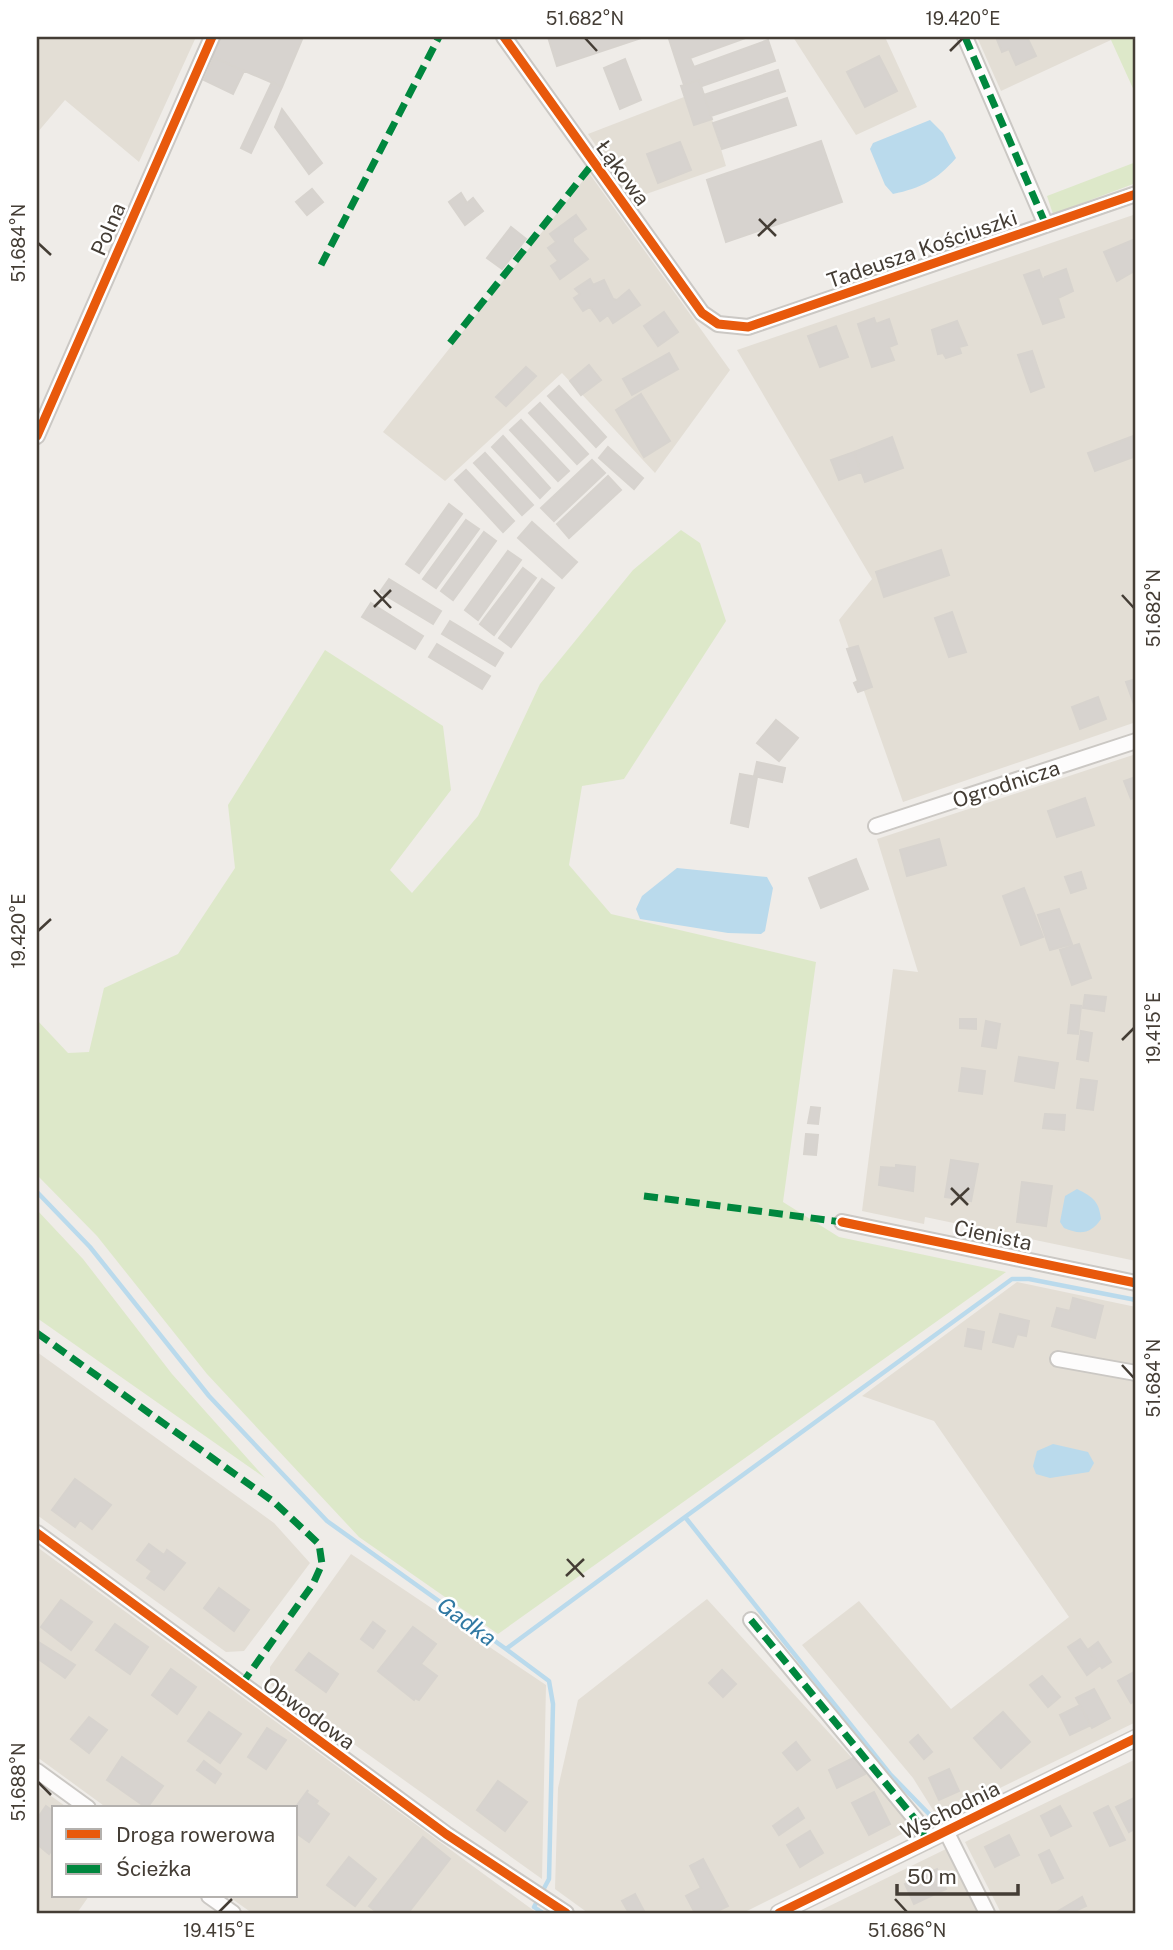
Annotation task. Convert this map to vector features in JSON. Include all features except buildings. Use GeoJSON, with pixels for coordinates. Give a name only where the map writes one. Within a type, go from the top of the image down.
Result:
{"type":"FeatureCollection","features":[{"type":"Feature","properties":{"kind":"street","name":"Polna"},"geometry":{"type":"LineString","coordinates":[[37,436],[212,37]]}},
{"type":"Feature","properties":{"kind":"street","name":"Łąkowa"},"geometry":{"type":"LineString","coordinates":[[504,37],[702,313],[718,324]]}},
{"type":"Feature","properties":{"kind":"street"},"geometry":{"type":"LineString","coordinates":[[965,37],[1046,225]]}},
{"type":"Feature","properties":{"kind":"street","name":"Tadeusza Kościuszki"},"geometry":{"type":"LineString","coordinates":[[718,324],[748,327],[1136,194]]}},
{"type":"Feature","properties":{"kind":"street","name":"Ogrodnicza"},"geometry":{"type":"LineString","coordinates":[[876,825],[1136,741]]}},
{"type":"Feature","properties":{"kind":"street","name":"Cienista"},"geometry":{"type":"LineString","coordinates":[[842,1222],[1136,1283]]}},
{"type":"Feature","properties":{"kind":"street"},"geometry":{"type":"LineString","coordinates":[[1058,1359],[1136,1373]]}},
{"type":"Feature","properties":{"kind":"street","name":"Obwodowa"},"geometry":{"type":"LineString","coordinates":[[37,1534],[446,1835],[566,1913]]}},
{"type":"Feature","properties":{"kind":"street"},"geometry":{"type":"LineString","coordinates":[[751,1620],[916,1820],[927,1841]]}},
{"type":"Feature","properties":{"kind":"street","name":"Wschodnia"},"geometry":{"type":"LineString","coordinates":[[779,1913],[1136,1738]]}},
{"type":"Feature","properties":{"kind":"street"},"geometry":{"type":"LineString","coordinates":[[37,1771],[85,1806]]}},
{"type":"Feature","properties":{"kind":"street"},"geometry":{"type":"LineString","coordinates":[[946,1831],[987,1913]]}},
{"type":"Feature","properties":{"kind":"street"},"geometry":{"type":"LineString","coordinates":[[212,1898],[233,1913]]}},
{"type":"Feature","properties":{"kind":"shaded area"},"geometry":{"type":"Polygon","coordinates":[[[37,37],[196,37],[139,162],[65,100],[37,133],[37,37]]]}},
{"type":"Feature","properties":{"kind":"shaded area"},"geometry":{"type":"Polygon","coordinates":[[[793,37],[885,37],[917,107],[856,135],[793,37]]]}},
{"type":"Feature","properties":{"kind":"shaded area"},"geometry":{"type":"Polygon","coordinates":[[[977,37],[1109,37],[1111,40],[1001,91],[977,37]]]}},
{"type":"Feature","properties":{"kind":"shaded area"},"geometry":{"type":"Polygon","coordinates":[[[684,97],[694,125],[712,119],[726,166],[632,199],[588,134],[684,97]]]}},
{"type":"Feature","properties":{"kind":"shaded area"},"geometry":{"type":"Polygon","coordinates":[[[589,173],[730,370],[655,473],[562,373],[445,481],[383,432],[589,173]]]}},
{"type":"Feature","properties":{"kind":"shaded area"},"geometry":{"type":"Polygon","coordinates":[[[1136,214],[1136,722],[903,802],[839,620],[872,579],[737,350],[1136,214]]]}},
{"type":"Feature","properties":{"kind":"shaded area"},"geometry":{"type":"Polygon","coordinates":[[[1136,754],[1136,1261],[925,1217],[924,1224],[862,1211],[893,969],[918,972],[877,839],[1136,754]]]}},
{"type":"Feature","properties":{"kind":"shaded area"},"geometry":{"type":"Polygon","coordinates":[[[1017,1282],[1136,1307],[1136,1722],[938,1818],[913,1778],[802,1645],[859,1601],[951,1709],[1069,1617],[934,1421],[862,1396],[1017,1282]]]}},
{"type":"Feature","properties":{"kind":"shaded area"},"geometry":{"type":"Polygon","coordinates":[[[37,1352],[274,1523],[310,1563],[244,1651],[226,1652],[37,1515],[37,1352]]]}},
{"type":"Feature","properties":{"kind":"shaded area"},"geometry":{"type":"Polygon","coordinates":[[[37,1547],[537,1913],[252,1913],[231,1898],[298,1898],[298,1806],[104,1806],[37,1757],[37,1547]]]}},
{"type":"Feature","properties":{"kind":"shaded area"},"geometry":{"type":"Polygon","coordinates":[[[351,1554],[546,1685],[542,1879],[270,1684],[270,1667],[351,1554]]]}},
{"type":"Feature","properties":{"kind":"shaded area"},"geometry":{"type":"Polygon","coordinates":[[[707,1599],[852,1758],[857,1756],[864,1771],[916,1827],[743,1913],[588,1913],[555,1889],[558,1788],[578,1700],[707,1599]]]}},
{"type":"Feature","properties":{"kind":"shaded area"},"geometry":{"type":"Polygon","coordinates":[[[1136,1759],[1136,1913],[1001,1913],[965,1842],[1136,1759]]]}},
{"type":"Feature","properties":{"kind":"shaded area"},"geometry":{"type":"Polygon","coordinates":[[[37,1786],[65,1806],[52,1806],[52,1898],[88,1898],[77,1913],[37,1913],[37,1786]]]}},
{"type":"Feature","properties":{"kind":"shaded area"},"geometry":{"type":"Polygon","coordinates":[[[946,1849],[978,1913],[815,1913],[946,1849]]]}},
{"type":"Feature","properties":{"kind":"green space"},"geometry":{"type":"Polygon","coordinates":[[[1109,37],[1136,37],[1136,95],[1111,40],[1109,37]]]}},
{"type":"Feature","properties":{"kind":"green space"},"geometry":{"type":"Polygon","coordinates":[[[1136,162],[1136,183],[1053,214],[1047,196],[1136,162]]]}},
{"type":"Feature","properties":{"kind":"green space"},"geometry":{"type":"Polygon","coordinates":[[[681,530],[700,543],[726,621],[624,779],[582,786],[569,865],[611,914],[816,962],[783,1202],[839,1237],[1006,1272],[498,1634],[359,1537],[207,1374],[97,1236],[37,1175],[37,1020],[68,1053],[89,1052],[104,988],[178,954],[235,868],[228,805],[325,650],[443,726],[451,790],[390,870],[412,893],[478,816],[540,684],[633,570],[681,530]]]}},
{"type":"Feature","properties":{"kind":"green space"},"geometry":{"type":"Polygon","coordinates":[[[37,1210],[83,1259],[172,1374],[265,1478],[37,1318],[37,1210]]]}},
{"type":"Feature","properties":{"kind":"water"},"geometry":{"type":"Polygon","coordinates":[[[930,120],[943,133],[956,158],[928,182],[893,194],[885,185],[870,149],[873,143],[930,120]]]}},
{"type":"Feature","properties":{"kind":"water"},"geometry":{"type":"Polygon","coordinates":[[[677,868],[767,877],[773,888],[765,931],[761,934],[728,933],[640,919],[636,909],[642,896],[677,868]]]}},
{"type":"Feature","properties":{"kind":"water"},"geometry":{"type":"Polygon","coordinates":[[[1077,1189],[1094,1200],[1100,1213],[1101,1219],[1085,1232],[1064,1228],[1060,1222],[1065,1196],[1077,1189]]]}},
{"type":"Feature","properties":{"kind":"water"},"geometry":{"type":"Polygon","coordinates":[[[1053,1444],[1088,1452],[1094,1463],[1089,1472],[1050,1478],[1036,1474],[1033,1466],[1037,1451],[1053,1444]]]}},
{"type":"Feature","properties":{"kind":"waterway","name":"Gadka"},"geometry":{"type":"LineString","coordinates":[[37,1192],[90,1247],[209,1396],[327,1521],[506,1649],[685,1517],[890,1774],[929,1814]]}},
{"type":"Feature","properties":{"kind":"waterway"},"geometry":{"type":"LineString","coordinates":[[685,1517],[1012,1279],[1029,1279],[1136,1300]]}},
{"type":"Feature","properties":{"kind":"waterway"},"geometry":{"type":"LineString","coordinates":[[506,1649],[549,1681],[553,1704],[549,1879],[534,1907],[543,1913]]}},
{"type":"Feature","properties":{"kind":"marked path"},"geometry":{"type":"LineString","coordinates":[[321,265],[439,37]]}},
{"type":"Feature","properties":{"kind":"marked path"},"geometry":{"type":"LineString","coordinates":[[965,37],[1046,225]]}},
{"type":"Feature","properties":{"kind":"marked path"},"geometry":{"type":"LineString","coordinates":[[450,343],[594,162]]}},
{"type":"Feature","properties":{"kind":"marked path"},"geometry":{"type":"LineString","coordinates":[[644,1196],[842,1222]]}},
{"type":"Feature","properties":{"kind":"marked path"},"geometry":{"type":"LineString","coordinates":[[37,1333],[274,1502],[319,1544],[322,1564],[313,1584],[241,1685]]}},
{"type":"Feature","properties":{"kind":"marked path"},"geometry":{"type":"LineString","coordinates":[[751,1620],[916,1820],[927,1841]]}},
{"type":"Feature","properties":{"kind":"cycle path"},"geometry":{"type":"LineString","coordinates":[[37,436],[212,37]]}},
{"type":"Feature","properties":{"kind":"cycle path"},"geometry":{"type":"LineString","coordinates":[[504,37],[702,313],[718,324],[748,327],[1136,194]]}},
{"type":"Feature","properties":{"kind":"cycle path"},"geometry":{"type":"LineString","coordinates":[[842,1222],[1136,1283]]}},
{"type":"Feature","properties":{"kind":"cycle path"},"geometry":{"type":"LineString","coordinates":[[37,1533],[446,1834],[566,1913]]}},
{"type":"Feature","properties":{"kind":"cycle path"},"geometry":{"type":"LineString","coordinates":[[779,1913],[1136,1738]]}}]}
